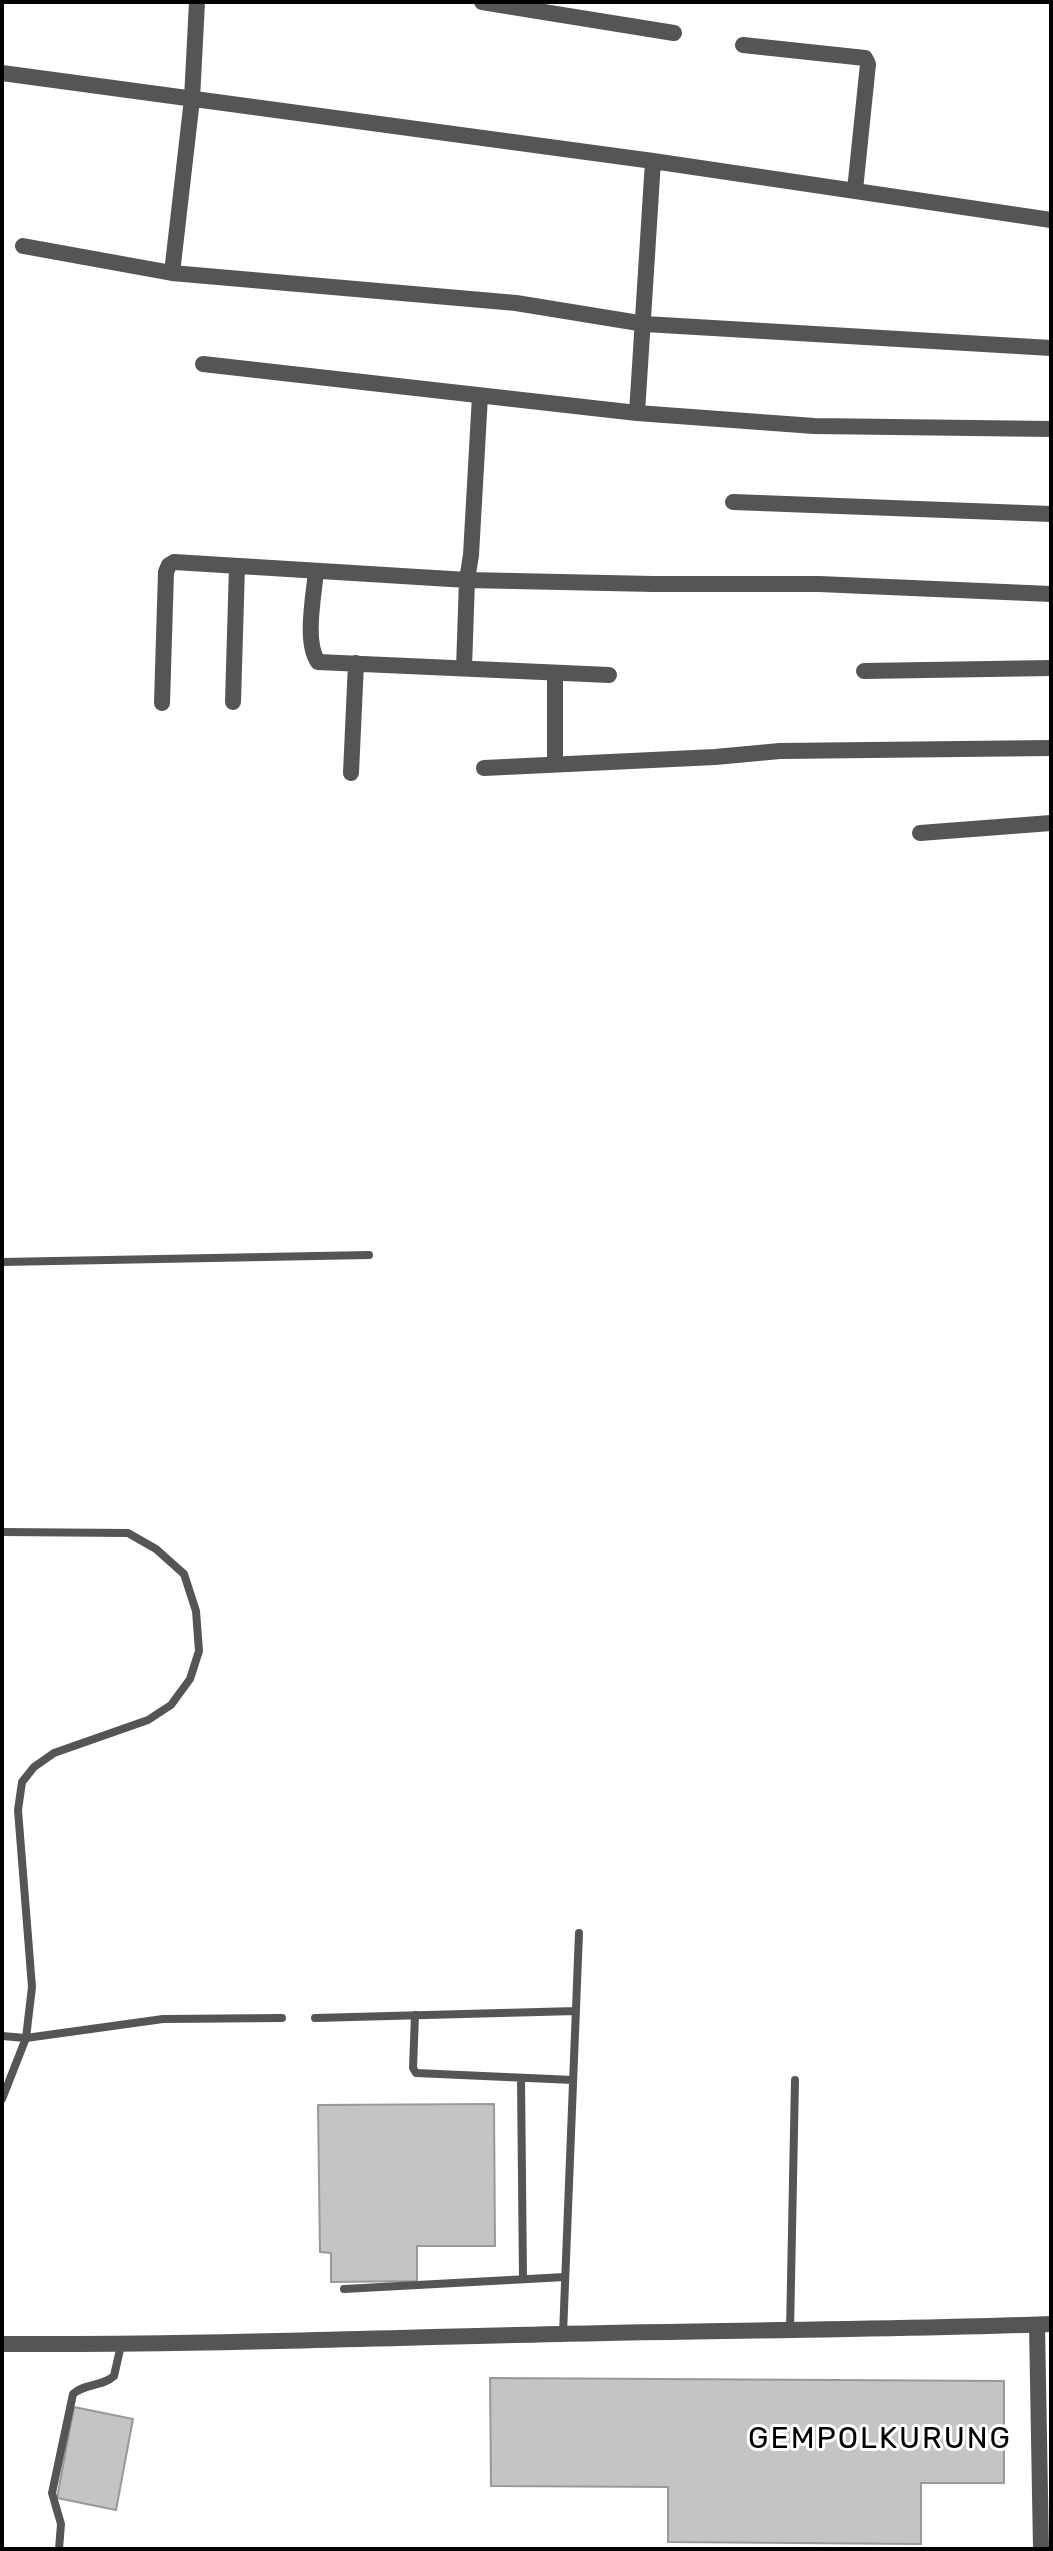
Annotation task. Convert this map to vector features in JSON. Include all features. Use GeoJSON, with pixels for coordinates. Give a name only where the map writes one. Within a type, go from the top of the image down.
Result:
{"type":"FeatureCollection","features":[{"type":"Feature","properties":{"kind":"street"},"geometry":{"type":"LineString","coordinates":[[172,273],[192,99],[197,2]]}},
{"type":"Feature","properties":{"kind":"street"},"geometry":{"type":"LineString","coordinates":[[482,2],[674,33]]}},
{"type":"Feature","properties":{"kind":"street"},"geometry":{"type":"LineString","coordinates":[[743,45],[865,58],[855,190]]}},
{"type":"Feature","properties":{"kind":"street"},"geometry":{"type":"LineString","coordinates":[[2,73],[653,161],[1051,220]]}},
{"type":"Feature","properties":{"kind":"street"},"geometry":{"type":"LineString","coordinates":[[637,413],[653,161]]}},
{"type":"Feature","properties":{"kind":"street"},"geometry":{"type":"LineString","coordinates":[[23,246],[172,273],[516,303],[645,324],[1051,348]]}},
{"type":"Feature","properties":{"kind":"street"},"geometry":{"type":"LineString","coordinates":[[203,364],[637,413],[814,426],[1051,429]]}},
{"type":"Feature","properties":{"kind":"street"},"geometry":{"type":"LineString","coordinates":[[464,668],[480,396]]}},
{"type":"Feature","properties":{"kind":"street"},"geometry":{"type":"LineString","coordinates":[[733,502],[1051,514]]}},
{"type":"Feature","properties":{"kind":"street"},"geometry":{"type":"LineString","coordinates":[[162,703],[166,572],[174,562],[467,580],[819,584],[1051,594]]}},
{"type":"Feature","properties":{"kind":"street"},"geometry":{"type":"LineString","coordinates":[[233,702],[237,566]]}},
{"type":"Feature","properties":{"kind":"street"},"geometry":{"type":"LineString","coordinates":[[316,571],[311,641],[313,655],[318,662],[609,675]]}},
{"type":"Feature","properties":{"kind":"street"},"geometry":{"type":"LineString","coordinates":[[351,773],[356,663]]}},
{"type":"Feature","properties":{"kind":"street"},"geometry":{"type":"LineString","coordinates":[[864,671],[1051,668]]}},
{"type":"Feature","properties":{"kind":"street"},"geometry":{"type":"LineString","coordinates":[[555,673],[555,764]]}},
{"type":"Feature","properties":{"kind":"street"},"geometry":{"type":"LineString","coordinates":[[484,768],[780,751],[1051,748]]}},
{"type":"Feature","properties":{"kind":"street"},"geometry":{"type":"LineString","coordinates":[[920,833],[1051,823]]}},
{"type":"Feature","properties":{"kind":"street"},"geometry":{"type":"LineString","coordinates":[[2,2344],[121,2345],[1044,2324],[1041,2549]]}},
{"type":"Feature","properties":{"kind":"lane"},"geometry":{"type":"LineString","coordinates":[[2,1262],[369,1255]]}},
{"type":"Feature","properties":{"kind":"lane"},"geometry":{"type":"LineString","coordinates":[[2,1532],[128,1533],[156,1549],[184,1574],[196,1611],[199,1651],[190,1679],[171,1705],[148,1720],[54,1753],[34,1767],[22,1782],[18,1810],[32,1987],[26,2038],[2,2099]]}},
{"type":"Feature","properties":{"kind":"lane"},"geometry":{"type":"LineString","coordinates":[[563,2334],[579,1933]]}},
{"type":"Feature","properties":{"kind":"lane"},"geometry":{"type":"LineString","coordinates":[[315,2018],[576,2011]]}},
{"type":"Feature","properties":{"kind":"lane"},"geometry":{"type":"LineString","coordinates":[[415,2015],[413,2068],[416,2073],[573,2080]]}},
{"type":"Feature","properties":{"kind":"lane"},"geometry":{"type":"LineString","coordinates":[[2,2036],[26,2038],[163,2019],[282,2018]]}},
{"type":"Feature","properties":{"kind":"lane"},"geometry":{"type":"LineString","coordinates":[[521,2079],[523,2279]]}},
{"type":"Feature","properties":{"kind":"lane"},"geometry":{"type":"LineString","coordinates":[[790,2332],[795,2080]]}},
{"type":"Feature","properties":{"kind":"lane"},"geometry":{"type":"LineString","coordinates":[[344,2289],[565,2277]]}},
{"type":"Feature","properties":{"kind":"lane"},"geometry":{"type":"LineString","coordinates":[[59,2549],[61,2524],[52,2493],[73,2394],[81,2387],[106,2382],[114,2376],[121,2345]]}},
{"type":"Feature","properties":{"kind":"building"},"geometry":{"type":"Polygon","coordinates":[[[494,2104],[495,2246],[417,2246],[417,2281],[331,2282],[331,2253],[320,2252],[318,2105],[494,2104]]]}},
{"type":"Feature","properties":{"kind":"building"},"geometry":{"type":"Polygon","coordinates":[[[490,2378],[1004,2381],[1004,2483],[921,2483],[921,2544],[668,2542],[668,2487],[491,2486],[490,2378]]]}},
{"type":"Feature","properties":{"kind":"building"},"geometry":{"type":"Polygon","coordinates":[[[74,2407],[133,2419],[116,2510],[57,2498],[74,2407]]]}},
{"type":"Feature","properties":{"kind":"district","name":"GEMPOLKURUNG"},"geometry":{"type":"Point","coordinates":[880,2439]}}]}
